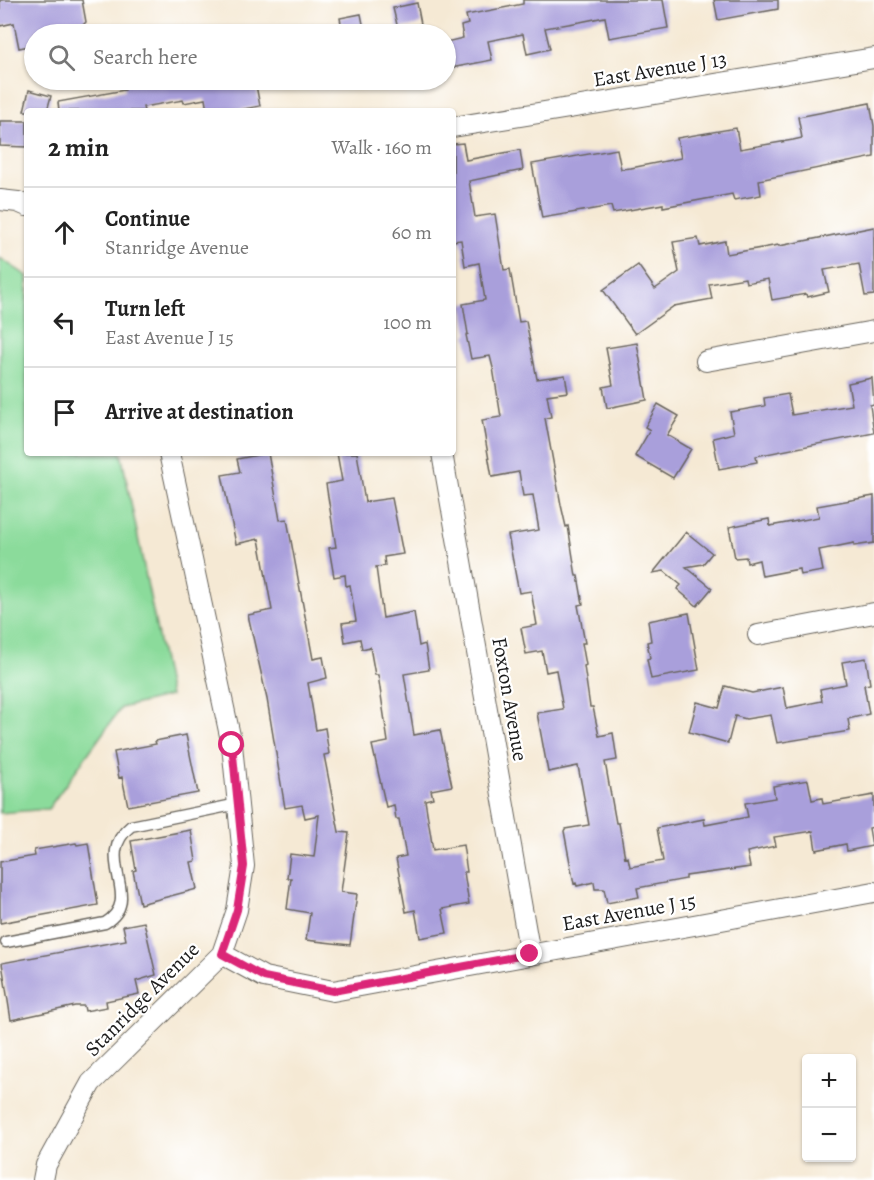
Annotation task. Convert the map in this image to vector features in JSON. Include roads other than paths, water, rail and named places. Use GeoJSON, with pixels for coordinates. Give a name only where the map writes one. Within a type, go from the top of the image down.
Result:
{"type":"FeatureCollection","features":[{"type":"Feature","properties":{"kind":"street","name":"East Avenue J 13"},"geometry":{"type":"LineString","coordinates":[[456,127],[874,58]]}},
{"type":"Feature","properties":{"kind":"street"},"geometry":{"type":"LineString","coordinates":[[0,200],[24,205]]}},
{"type":"Feature","properties":{"kind":"street"},"geometry":{"type":"LineString","coordinates":[[706,361],[874,331]]}},
{"type":"Feature","properties":{"kind":"street","name":"Stanridge Avenue"},"geometry":{"type":"LineString","coordinates":[[43,1180],[46,1166],[91,1083],[222,954],[237,910],[244,866],[232,745],[170,456]]}},
{"type":"Feature","properties":{"kind":"street","name":"Foxton Avenue"},"geometry":{"type":"LineString","coordinates":[[443,456],[530,954]]}},
{"type":"Feature","properties":{"kind":"street"},"geometry":{"type":"LineString","coordinates":[[758,635],[874,613]]}},
{"type":"Feature","properties":{"kind":"street","name":"East Avenue J 15"},"geometry":{"type":"LineString","coordinates":[[222,954],[264,977],[333,991],[874,892]]}},
{"type":"Feature","properties":{"kind":"lane"},"geometry":{"type":"LineString","coordinates":[[6,942],[105,923],[115,917],[120,910],[122,900],[114,852],[118,839],[131,826],[238,804]]}}]}
